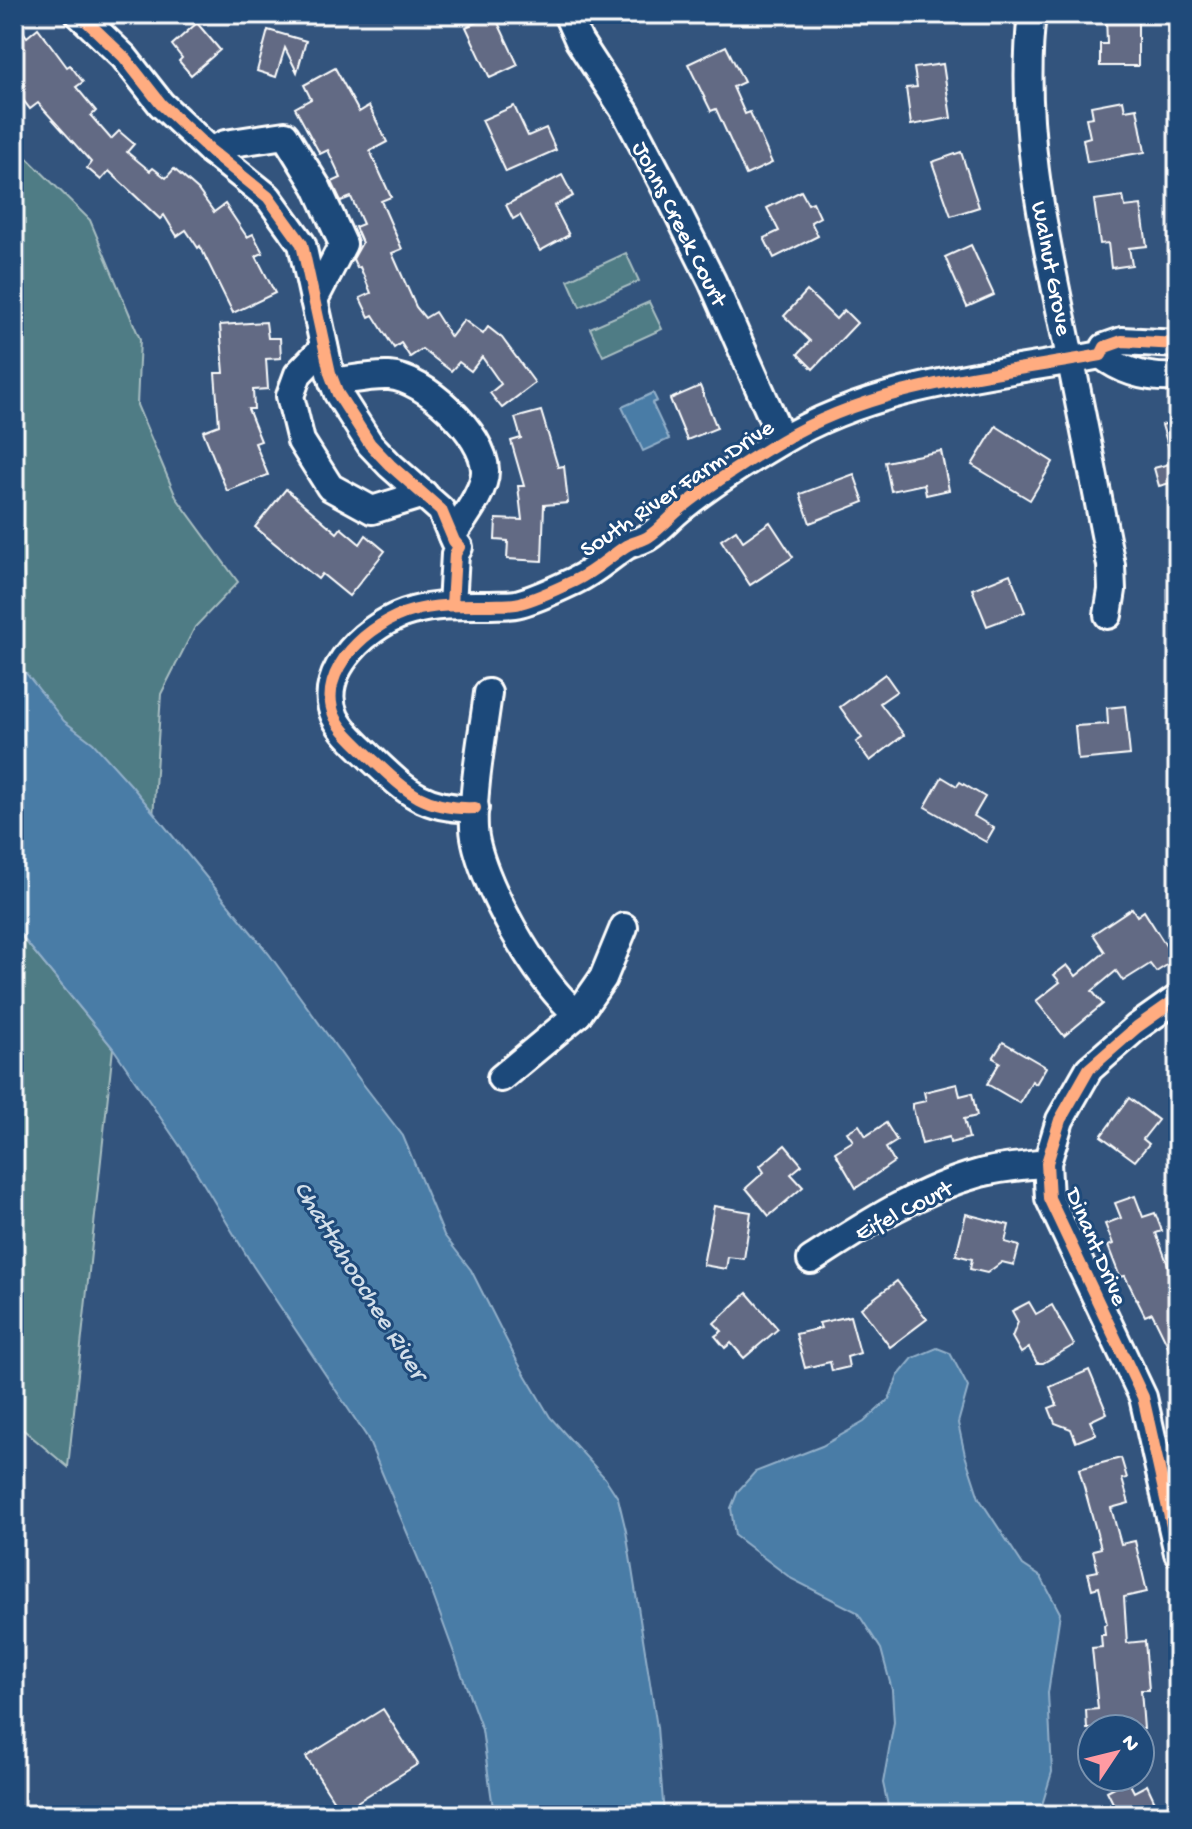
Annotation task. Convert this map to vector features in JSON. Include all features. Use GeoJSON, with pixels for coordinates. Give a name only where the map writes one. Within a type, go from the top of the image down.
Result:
{"type":"FeatureCollection","features":[{"type":"Feature","properties":{"kind":"street"},"geometry":{"type":"LineString","coordinates":[[79,14],[124,57],[161,104],[211,151],[268,197],[302,244],[333,382],[370,444],[441,510],[459,547],[455,554],[452,605]]}},
{"type":"Feature","properties":{"kind":"street","name":"Johns Creek Court"},"geometry":{"type":"LineString","coordinates":[[567,14],[579,41],[626,113],[666,189],[712,281],[782,440]]}},
{"type":"Feature","properties":{"kind":"street","name":"Walnut Grove"},"geometry":{"type":"LineString","coordinates":[[1032,14],[1030,122],[1041,220],[1111,565],[1112,590],[1108,615]]}},
{"type":"Feature","properties":{"kind":"street"},"geometry":{"type":"LineString","coordinates":[[211,151],[225,144],[285,135],[317,187],[343,244],[314,300]]}},
{"type":"Feature","properties":{"kind":"street","name":"South River Farm Drive"},"geometry":{"type":"LineString","coordinates":[[475,808],[437,806],[405,791],[347,735],[335,716],[331,685],[351,651],[370,632],[412,611],[452,605],[518,604],[579,579],[628,545],[647,538],[682,507],[782,440],[853,406],[883,397],[1101,355],[1105,347],[1122,341],[1178,344]]}},
{"type":"Feature","properties":{"kind":"street"},"geometry":{"type":"LineString","coordinates":[[324,347],[298,374],[290,396],[301,441],[330,487],[372,510],[424,494]]}},
{"type":"Feature","properties":{"kind":"street"},"geometry":{"type":"LineString","coordinates":[[1101,355],[1130,373],[1178,377]]}},
{"type":"Feature","properties":{"kind":"street"},"geometry":{"type":"LineString","coordinates":[[333,382],[391,376],[417,385],[451,411],[472,435],[485,470],[478,495],[452,536]]}},
{"type":"Feature","properties":{"kind":"street"},"geometry":{"type":"LineString","coordinates":[[488,693],[475,808],[477,849],[502,908],[543,977],[568,1007],[578,1014]]}},
{"type":"Feature","properties":{"kind":"street"},"geometry":{"type":"LineString","coordinates":[[501,1078],[578,1014],[603,978],[624,927]]}},
{"type":"Feature","properties":{"kind":"street","name":"Dinant Drive"},"geometry":{"type":"LineString","coordinates":[[1178,998],[1137,1027],[1089,1069],[1060,1120],[1047,1163],[1049,1198],[1143,1397],[1178,1553]]}},
{"type":"Feature","properties":{"kind":"street","name":"Eifel Court"},"geometry":{"type":"LineString","coordinates":[[811,1260],[870,1222],[935,1188],[983,1172],[1047,1163]]}},
{"type":"Feature","properties":{"kind":"green space"},"geometry":{"type":"Polygon","coordinates":[[[14,145],[90,220],[140,339],[137,405],[176,497],[238,582],[195,627],[161,694],[149,880],[14,698],[14,145]]]}},
{"type":"Feature","properties":{"kind":"green space"},"geometry":{"type":"Polygon","coordinates":[[[626,253],[639,281],[580,307],[568,280],[626,253]]]}},
{"type":"Feature","properties":{"kind":"green space"},"geometry":{"type":"Polygon","coordinates":[[[649,302],[662,329],[603,356],[590,328],[649,302]]]}},
{"type":"Feature","properties":{"kind":"green space"},"geometry":{"type":"Polygon","coordinates":[[[14,927],[113,1048],[68,1467],[14,1422],[14,927]]]}},
{"type":"Feature","properties":{"kind":"water"},"geometry":{"type":"Polygon","coordinates":[[[653,393],[657,401],[652,403],[669,439],[643,451],[622,407],[653,393]]]}},
{"type":"Feature","properties":{"kind":"water","name":"Chattahoochee River"},"geometry":{"type":"Polygon","coordinates":[[[14,658],[64,721],[93,743],[131,785],[269,954],[403,1136],[444,1235],[471,1270],[517,1361],[550,1417],[605,1478],[618,1498],[657,1727],[664,1815],[494,1815],[482,1730],[430,1587],[367,1437],[253,1266],[188,1158],[113,1048],[14,927],[14,658]]]}},
{"type":"Feature","properties":{"kind":"water"},"geometry":{"type":"Polygon","coordinates":[[[937,1348],[950,1353],[968,1387],[958,1423],[979,1498],[1023,1565],[1041,1577],[1060,1613],[1048,1693],[1052,1772],[1039,1815],[890,1815],[883,1783],[894,1722],[892,1690],[881,1649],[857,1612],[792,1579],[735,1536],[731,1508],[738,1491],[755,1472],[822,1446],[864,1422],[889,1399],[898,1376],[913,1358],[937,1348]]]}},
{"type":"Feature","properties":{"kind":"building"},"geometry":{"type":"Polygon","coordinates":[[[494,14],[518,65],[490,78],[466,27],[494,14]]]}},
{"type":"Feature","properties":{"kind":"building"},"geometry":{"type":"Polygon","coordinates":[[[1106,14],[1138,14],[1138,66],[1100,66],[1100,44],[1107,44],[1106,14]]]}},
{"type":"Feature","properties":{"kind":"building"},"geometry":{"type":"Polygon","coordinates":[[[14,19],[27,37],[38,28],[67,67],[70,65],[83,82],[76,87],[96,111],[91,116],[111,139],[119,131],[134,144],[127,152],[150,171],[153,168],[166,178],[174,169],[198,190],[214,212],[225,204],[247,237],[253,234],[263,253],[256,256],[275,293],[233,313],[200,246],[198,248],[186,230],[177,236],[164,215],[160,219],[109,171],[101,180],[87,168],[91,162],[38,103],[30,109],[14,88],[14,19]]]}},
{"type":"Feature","properties":{"kind":"building"},"geometry":{"type":"Polygon","coordinates":[[[197,23],[220,50],[191,75],[179,61],[182,58],[172,45],[197,23]]]}},
{"type":"Feature","properties":{"kind":"building"},"geometry":{"type":"Polygon","coordinates":[[[268,30],[306,41],[297,72],[285,48],[276,77],[257,71],[268,30]]]}},
{"type":"Feature","properties":{"kind":"building"},"geometry":{"type":"Polygon","coordinates":[[[726,46],[744,82],[733,87],[745,114],[750,112],[772,163],[746,175],[716,109],[711,111],[688,64],[726,46]]]}},
{"type":"Feature","properties":{"kind":"building"},"geometry":{"type":"Polygon","coordinates":[[[943,64],[951,118],[911,125],[906,88],[917,87],[914,68],[943,64]]]}},
{"type":"Feature","properties":{"kind":"building"},"geometry":{"type":"Polygon","coordinates":[[[335,68],[359,112],[369,106],[387,142],[370,151],[391,197],[381,201],[402,249],[392,253],[416,307],[425,318],[435,312],[451,337],[464,320],[483,334],[488,327],[502,338],[535,383],[502,408],[490,393],[501,384],[482,357],[471,371],[459,362],[451,371],[422,349],[410,357],[401,343],[394,348],[373,315],[369,317],[360,298],[371,293],[360,267],[357,268],[353,259],[362,243],[355,227],[363,224],[351,197],[341,201],[332,182],[341,178],[328,150],[320,154],[295,108],[311,99],[304,85],[335,68]]]}},
{"type":"Feature","properties":{"kind":"building"},"geometry":{"type":"Polygon","coordinates":[[[1123,100],[1125,110],[1137,108],[1145,152],[1087,162],[1083,139],[1090,137],[1086,118],[1093,117],[1091,106],[1123,100]]]}},
{"type":"Feature","properties":{"kind":"building"},"geometry":{"type":"Polygon","coordinates":[[[514,106],[528,136],[546,128],[556,150],[506,172],[482,120],[514,106]]]}},
{"type":"Feature","properties":{"kind":"building"},"geometry":{"type":"Polygon","coordinates":[[[961,152],[979,207],[951,216],[932,162],[961,152]]]}},
{"type":"Feature","properties":{"kind":"building"},"geometry":{"type":"Polygon","coordinates":[[[562,175],[573,196],[554,206],[569,235],[540,251],[520,215],[513,219],[506,205],[562,175]]]}},
{"type":"Feature","properties":{"kind":"building"},"geometry":{"type":"Polygon","coordinates":[[[801,191],[808,204],[813,202],[820,217],[811,222],[818,236],[774,258],[764,238],[779,231],[767,208],[801,191]]]}},
{"type":"Feature","properties":{"kind":"building"},"geometry":{"type":"Polygon","coordinates":[[[1123,196],[1125,207],[1141,205],[1147,246],[1129,248],[1132,265],[1111,268],[1108,243],[1100,244],[1094,200],[1123,196]]]}},
{"type":"Feature","properties":{"kind":"building"},"geometry":{"type":"Polygon","coordinates":[[[971,245],[994,295],[967,307],[945,257],[971,245]]]}},
{"type":"Feature","properties":{"kind":"building"},"geometry":{"type":"Polygon","coordinates":[[[807,291],[836,319],[844,310],[857,323],[813,369],[798,354],[810,341],[784,316],[807,291]]]}},
{"type":"Feature","properties":{"kind":"building"},"geometry":{"type":"Polygon","coordinates":[[[266,322],[268,338],[280,338],[281,358],[266,359],[268,389],[253,390],[254,409],[248,409],[261,441],[255,443],[268,475],[227,491],[203,431],[219,425],[215,373],[224,373],[220,325],[266,322]]]}},
{"type":"Feature","properties":{"kind":"building"},"geometry":{"type":"Polygon","coordinates":[[[700,386],[717,428],[687,440],[670,399],[700,386]]]}},
{"type":"Feature","properties":{"kind":"building"},"geometry":{"type":"Polygon","coordinates":[[[541,411],[558,467],[564,466],[568,503],[544,505],[542,561],[507,559],[508,541],[495,540],[496,519],[522,520],[518,486],[524,486],[511,441],[521,438],[515,418],[541,411]]]}},
{"type":"Feature","properties":{"kind":"building"},"geometry":{"type":"Polygon","coordinates":[[[1178,420],[1178,481],[1159,486],[1154,468],[1173,463],[1162,425],[1178,420]]]}},
{"type":"Feature","properties":{"kind":"building"},"geometry":{"type":"Polygon","coordinates":[[[996,426],[1053,462],[1030,500],[972,465],[996,426]]]}},
{"type":"Feature","properties":{"kind":"building"},"geometry":{"type":"Polygon","coordinates":[[[941,451],[949,490],[926,495],[924,484],[891,491],[885,462],[941,451]]]}},
{"type":"Feature","properties":{"kind":"building"},"geometry":{"type":"Polygon","coordinates":[[[854,474],[864,502],[810,523],[800,494],[854,474]]]}},
{"type":"Feature","properties":{"kind":"building"},"geometry":{"type":"Polygon","coordinates":[[[286,489],[337,533],[341,528],[360,544],[366,535],[385,551],[349,596],[322,574],[318,579],[255,527],[286,489]]]}},
{"type":"Feature","properties":{"kind":"building"},"geometry":{"type":"Polygon","coordinates":[[[770,522],[793,557],[750,585],[721,540],[736,530],[743,541],[770,522]]]}},
{"type":"Feature","properties":{"kind":"building"},"geometry":{"type":"Polygon","coordinates":[[[1010,574],[1025,612],[987,626],[972,589],[1010,574]]]}},
{"type":"Feature","properties":{"kind":"building"},"geometry":{"type":"Polygon","coordinates":[[[885,674],[897,691],[880,703],[904,735],[870,761],[856,742],[862,738],[840,707],[885,674]]]}},
{"type":"Feature","properties":{"kind":"building"},"geometry":{"type":"Polygon","coordinates":[[[1125,706],[1130,755],[1078,760],[1075,726],[1108,724],[1107,708],[1125,706]]]}},
{"type":"Feature","properties":{"kind":"building"},"geometry":{"type":"Polygon","coordinates":[[[942,777],[957,786],[960,782],[985,797],[974,816],[994,828],[986,842],[925,807],[942,777]]]}},
{"type":"Feature","properties":{"kind":"building"},"geometry":{"type":"Polygon","coordinates":[[[1132,908],[1137,916],[1144,911],[1175,960],[1156,972],[1150,964],[1123,981],[1116,971],[1092,991],[1103,1004],[1064,1036],[1036,1001],[1060,982],[1054,975],[1067,965],[1076,976],[1105,952],[1093,934],[1132,908]]]}},
{"type":"Feature","properties":{"kind":"building"},"geometry":{"type":"Polygon","coordinates":[[[1003,1042],[1046,1067],[1036,1084],[1032,1081],[1020,1103],[987,1084],[1000,1062],[993,1058],[1003,1042]]]}},
{"type":"Feature","properties":{"kind":"building"},"geometry":{"type":"Polygon","coordinates":[[[957,1084],[960,1096],[972,1093],[977,1116],[964,1119],[969,1138],[950,1143],[949,1137],[922,1144],[912,1104],[926,1101],[924,1092],[957,1084]]]}},
{"type":"Feature","properties":{"kind":"building"},"geometry":{"type":"Polygon","coordinates":[[[1129,1098],[1158,1120],[1143,1139],[1149,1144],[1135,1161],[1101,1136],[1129,1098]]]}},
{"type":"Feature","properties":{"kind":"building"},"geometry":{"type":"Polygon","coordinates":[[[886,1123],[897,1141],[886,1148],[894,1162],[856,1188],[835,1152],[853,1141],[847,1132],[859,1125],[866,1136],[886,1123]]]}},
{"type":"Feature","properties":{"kind":"building"},"geometry":{"type":"Polygon","coordinates":[[[785,1145],[802,1165],[791,1174],[803,1187],[769,1216],[746,1188],[764,1172],[760,1166],[785,1145]]]}},
{"type":"Feature","properties":{"kind":"building"},"geometry":{"type":"Polygon","coordinates":[[[1135,1196],[1143,1217],[1155,1213],[1162,1231],[1156,1233],[1173,1278],[1178,1275],[1178,1366],[1152,1313],[1145,1316],[1125,1276],[1120,1277],[1108,1246],[1113,1244],[1105,1224],[1121,1218],[1115,1203],[1135,1196]]]}},
{"type":"Feature","properties":{"kind":"building"},"geometry":{"type":"Polygon","coordinates":[[[714,1206],[751,1212],[744,1259],[728,1257],[726,1269],[703,1265],[714,1206]]]}},
{"type":"Feature","properties":{"kind":"building"},"geometry":{"type":"Polygon","coordinates":[[[966,1214],[1009,1225],[1005,1242],[1019,1246],[1014,1265],[1002,1262],[987,1273],[970,1269],[972,1259],[956,1255],[966,1214]]]}},
{"type":"Feature","properties":{"kind":"building"},"geometry":{"type":"Polygon","coordinates":[[[897,1281],[927,1319],[890,1347],[861,1308],[897,1281]]]}},
{"type":"Feature","properties":{"kind":"building"},"geometry":{"type":"Polygon","coordinates":[[[747,1293],[778,1329],[744,1358],[731,1343],[725,1348],[715,1336],[722,1331],[714,1323],[747,1293]]]}},
{"type":"Feature","properties":{"kind":"building"},"geometry":{"type":"Polygon","coordinates":[[[1029,1302],[1036,1314],[1052,1305],[1074,1345],[1043,1363],[1037,1363],[1029,1348],[1021,1353],[1012,1337],[1018,1322],[1012,1311],[1029,1302]]]}},
{"type":"Feature","properties":{"kind":"building"},"geometry":{"type":"Polygon","coordinates":[[[850,1316],[860,1353],[847,1357],[849,1367],[832,1371],[830,1362],[805,1368],[796,1334],[821,1328],[819,1323],[850,1316]]]}},
{"type":"Feature","properties":{"kind":"building"},"geometry":{"type":"Polygon","coordinates":[[[1089,1370],[1107,1413],[1090,1421],[1096,1434],[1076,1442],[1071,1429],[1055,1423],[1049,1408],[1057,1405],[1050,1387],[1089,1370]]]}},
{"type":"Feature","properties":{"kind":"building"},"geometry":{"type":"Polygon","coordinates":[[[1121,1458],[1127,1478],[1122,1479],[1129,1503],[1111,1508],[1121,1544],[1135,1541],[1147,1592],[1124,1597],[1127,1643],[1145,1641],[1149,1690],[1141,1690],[1143,1713],[1086,1713],[1086,1710],[1098,1709],[1092,1648],[1102,1647],[1101,1635],[1105,1635],[1104,1625],[1107,1624],[1099,1587],[1092,1589],[1088,1573],[1098,1571],[1093,1550],[1101,1548],[1079,1469],[1121,1458]]]}},
{"type":"Feature","properties":{"kind":"building"},"geometry":{"type":"Polygon","coordinates":[[[383,1709],[418,1764],[341,1812],[306,1757],[383,1709]]]}},
{"type":"Feature","properties":{"kind":"building"},"geometry":{"type":"Polygon","coordinates":[[[1108,1793],[1151,1793],[1161,1815],[1119,1815],[1108,1793]]]}},
{"type":"Feature","properties":{"kind":"cycle path"},"geometry":{"type":"LineString","coordinates":[[79,14],[124,57],[161,104],[211,151],[268,197],[302,244],[330,373],[338,394],[370,444],[441,510],[459,547],[455,554],[452,605]]}},
{"type":"Feature","properties":{"kind":"cycle path"},"geometry":{"type":"LineString","coordinates":[[475,808],[442,806],[406,789],[356,744],[335,717],[331,700],[333,682],[340,666],[351,650],[380,625],[421,609],[513,604],[576,580],[626,546],[648,537],[729,473],[818,421],[856,406],[937,384],[1101,355],[1105,347],[1122,341],[1178,344]]}},
{"type":"Feature","properties":{"kind":"cycle path"},"geometry":{"type":"LineString","coordinates":[[1178,998],[1137,1027],[1089,1069],[1060,1120],[1047,1163],[1049,1198],[1143,1397],[1178,1553]]}}]}
